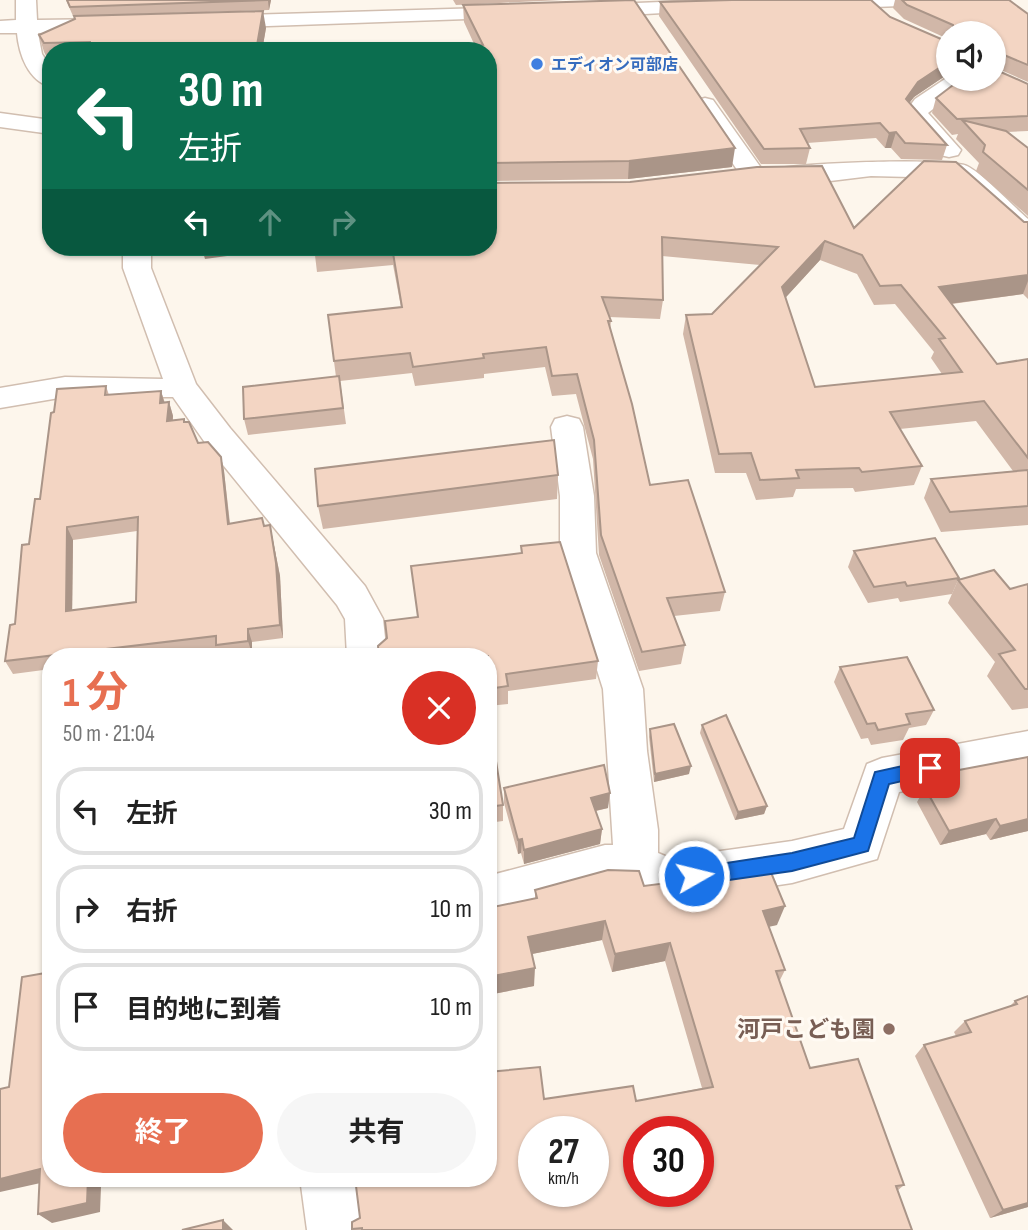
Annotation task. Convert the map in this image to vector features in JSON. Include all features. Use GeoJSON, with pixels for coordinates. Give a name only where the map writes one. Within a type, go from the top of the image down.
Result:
{"type":"FeatureCollection","features":[{"type":"Feature","properties":{"kind":"street"},"geometry":{"type":"LineString","coordinates":[[26,0],[33,62],[42,71]]}},
{"type":"Feature","properties":{"kind":"street"},"geometry":{"type":"LineString","coordinates":[[793,4],[901,0]]}},
{"type":"Feature","properties":{"kind":"street"},"geometry":{"type":"LineString","coordinates":[[869,1],[887,18]]}},
{"type":"Feature","properties":{"kind":"street"},"geometry":{"type":"LineString","coordinates":[[569,11],[637,5],[729,6]]}},
{"type":"Feature","properties":{"kind":"street"},"geometry":{"type":"LineString","coordinates":[[637,5],[654,32]]}},
{"type":"Feature","properties":{"kind":"street"},"geometry":{"type":"LineString","coordinates":[[194,23],[541,12]]}},
{"type":"Feature","properties":{"kind":"street"},"geometry":{"type":"LineString","coordinates":[[0,27],[138,24]]}},
{"type":"Feature","properties":{"kind":"street"},"geometry":{"type":"LineString","coordinates":[[692,87],[753,175]]}},
{"type":"Feature","properties":{"kind":"street"},"geometry":{"type":"LineString","coordinates":[[945,91],[921,104],[916,114],[964,165],[958,171]]}},
{"type":"Feature","properties":{"kind":"street"},"geometry":{"type":"LineString","coordinates":[[0,120],[42,126]]}},
{"type":"Feature","properties":{"kind":"street"},"geometry":{"type":"LineString","coordinates":[[726,178],[822,174],[871,167],[958,171],[1028,233]]}},
{"type":"Feature","properties":{"kind":"street"},"geometry":{"type":"LineString","coordinates":[[137,256],[137,268],[181,386],[218,436],[352,596],[364,619],[366,648]]}},
{"type":"Feature","properties":{"kind":"street"},"geometry":{"type":"LineString","coordinates":[[0,398],[37,389],[86,387],[162,390],[181,386]]}},
{"type":"Feature","properties":{"kind":"street"},"geometry":{"type":"LineString","coordinates":[[568,427],[577,496],[578,553],[595,610],[624,689],[626,751],[636,830],[635,867]]}},
{"type":"Feature","properties":{"kind":"street"},"geometry":{"type":"LineString","coordinates":[[497,896],[605,866],[635,867],[669,880],[792,862],[861,845],[881,777],[1028,750]]}},
{"type":"Feature","properties":{"kind":"street"},"geometry":{"type":"LineString","coordinates":[[329,1187],[335,1230]]}},
{"type":"Feature","properties":{"kind":"building"},"geometry":{"type":"Polygon","coordinates":[[[67,0],[268,0],[70,7],[67,0]]]}},
{"type":"Feature","properties":{"kind":"building"},"geometry":{"type":"Polygon","coordinates":[[[634,0],[735,148],[629,161],[497,163],[497,42],[482,42],[463,5],[634,0]]]}},
{"type":"Feature","properties":{"kind":"building"},"geometry":{"type":"Polygon","coordinates":[[[871,0],[890,17],[936,37],[936,70],[918,82],[906,99],[947,145],[905,143],[896,132],[889,133],[880,123],[800,129],[810,148],[764,149],[660,2],[871,0]]]}},
{"type":"Feature","properties":{"kind":"building"},"geometry":{"type":"Polygon","coordinates":[[[902,0],[1009,0],[1028,14],[1028,65],[1006,56],[1006,21],[944,21],[907,5],[902,0]]]}},
{"type":"Feature","properties":{"kind":"building"},"geometry":{"type":"Polygon","coordinates":[[[263,11],[258,42],[43,42],[39,35],[75,19],[74,16],[263,11]]]}},
{"type":"Feature","properties":{"kind":"building"},"geometry":{"type":"Polygon","coordinates":[[[1006,74],[1028,84],[1028,116],[957,119],[936,98],[945,91],[1006,91],[1006,74]]]}},
{"type":"Feature","properties":{"kind":"building"},"geometry":{"type":"Polygon","coordinates":[[[962,120],[1006,131],[1028,148],[1028,190],[983,152],[985,145],[962,120]]]}},
{"type":"Feature","properties":{"kind":"building"},"geometry":{"type":"Polygon","coordinates":[[[924,161],[956,162],[1024,222],[1028,222],[1028,275],[939,287],[997,364],[1028,359],[1028,458],[984,401],[890,412],[922,466],[862,472],[859,468],[796,470],[799,478],[760,480],[751,453],[719,454],[686,315],[712,314],[778,247],[662,237],[663,300],[602,297],[611,321],[608,321],[632,404],[650,485],[688,480],[725,592],[667,598],[685,645],[642,652],[601,535],[594,440],[577,374],[552,376],[546,347],[483,354],[484,358],[413,367],[410,353],[334,361],[328,315],[402,307],[394,256],[497,256],[497,183],[630,182],[757,167],[822,166],[854,228],[924,161]],[[825,241],[782,287],[815,387],[962,372],[939,339],[945,338],[901,285],[880,286],[862,255],[825,241]]]}},
{"type":"Feature","properties":{"kind":"building"},"geometry":{"type":"Polygon","coordinates":[[[339,376],[343,408],[244,419],[243,387],[339,376]]]}},
{"type":"Feature","properties":{"kind":"building"},"geometry":{"type":"Polygon","coordinates":[[[106,386],[105,395],[161,391],[160,403],[169,402],[167,421],[184,419],[184,422],[189,422],[198,443],[208,442],[221,457],[228,524],[262,518],[264,526],[270,525],[276,563],[280,625],[248,629],[248,641],[216,645],[216,636],[115,648],[42,648],[42,657],[5,661],[10,625],[15,624],[22,545],[29,544],[35,499],[40,499],[51,413],[54,412],[57,389],[106,386]],[[138,517],[67,527],[66,611],[136,602],[138,517]]]}},
{"type":"Feature","properties":{"kind":"building"},"geometry":{"type":"Polygon","coordinates":[[[554,440],[558,475],[318,506],[315,469],[554,440]]]}},
{"type":"Feature","properties":{"kind":"building"},"geometry":{"type":"Polygon","coordinates":[[[1028,470],[1028,506],[950,512],[931,479],[1028,470]]]}},
{"type":"Feature","properties":{"kind":"building"},"geometry":{"type":"Polygon","coordinates":[[[935,538],[959,578],[907,586],[905,582],[874,587],[854,551],[935,538]]]}},
{"type":"Feature","properties":{"kind":"building"},"geometry":{"type":"Polygon","coordinates":[[[560,542],[598,661],[506,674],[508,686],[497,688],[497,648],[378,648],[387,638],[385,621],[418,617],[411,566],[522,553],[521,546],[560,542]]]}},
{"type":"Feature","properties":{"kind":"building"},"geometry":{"type":"Polygon","coordinates":[[[994,570],[1010,589],[1028,584],[1028,689],[1025,689],[999,654],[1015,650],[958,580],[994,570]]]}},
{"type":"Feature","properties":{"kind":"building"},"geometry":{"type":"Polygon","coordinates":[[[907,657],[934,710],[906,714],[910,724],[878,730],[875,723],[867,724],[840,667],[907,657]]]}},
{"type":"Feature","properties":{"kind":"building"},"geometry":{"type":"Polygon","coordinates":[[[726,715],[767,806],[738,812],[702,725],[726,715]]]}},
{"type":"Feature","properties":{"kind":"building"},"geometry":{"type":"Polygon","coordinates":[[[674,724],[691,766],[655,774],[650,729],[674,724]]]}},
{"type":"Feature","properties":{"kind":"building"},"geometry":{"type":"Polygon","coordinates":[[[1028,757],[1028,819],[1000,826],[996,819],[949,831],[925,788],[932,786],[927,776],[1028,757]]]}},
{"type":"Feature","properties":{"kind":"building"},"geometry":{"type":"Polygon","coordinates":[[[604,765],[610,793],[591,798],[602,829],[524,850],[522,839],[518,840],[504,788],[604,765]]]}},
{"type":"Feature","properties":{"kind":"building"},"geometry":{"type":"Polygon","coordinates":[[[497,767],[503,805],[497,806],[497,767]]]}},
{"type":"Feature","properties":{"kind":"building"},"geometry":{"type":"Polygon","coordinates":[[[608,870],[639,871],[644,886],[770,870],[785,906],[763,911],[785,970],[776,971],[810,1068],[858,1059],[904,1185],[896,1186],[912,1230],[352,1229],[352,1222],[360,1218],[356,1187],[497,1187],[497,1071],[540,1067],[544,1099],[633,1086],[636,1101],[713,1087],[670,943],[615,954],[605,921],[528,937],[535,968],[497,975],[497,906],[537,898],[535,890],[608,870]]]}},
{"type":"Feature","properties":{"kind":"building"},"geometry":{"type":"Polygon","coordinates":[[[42,974],[42,1187],[88,1187],[87,1203],[38,1214],[40,1169],[0,1179],[0,1089],[9,1087],[22,977],[42,974]]]}},
{"type":"Feature","properties":{"kind":"building"},"geometry":{"type":"Polygon","coordinates":[[[1028,996],[1028,1203],[1003,1210],[924,1045],[971,1032],[965,1021],[1017,1004],[1015,1001],[1028,996]]]}},
{"type":"Feature","properties":{"kind":"building"},"geometry":{"type":"Polygon","coordinates":[[[223,1220],[223,1230],[182,1230],[223,1220]]]}},
{"type":"Feature","properties":{"kind":"place","name":"エディオン可部店"},"geometry":{"type":"Point","coordinates":[537,64]}},
{"type":"Feature","properties":{"kind":"place","name":"河戸こども園"},"geometry":{"type":"Point","coordinates":[889,1029]}},
{"type":"Feature","properties":{"kind":"route"},"geometry":{"type":"LineString","coordinates":[[694,876],[792,862],[861,845],[881,777],[930,768]]}}]}
